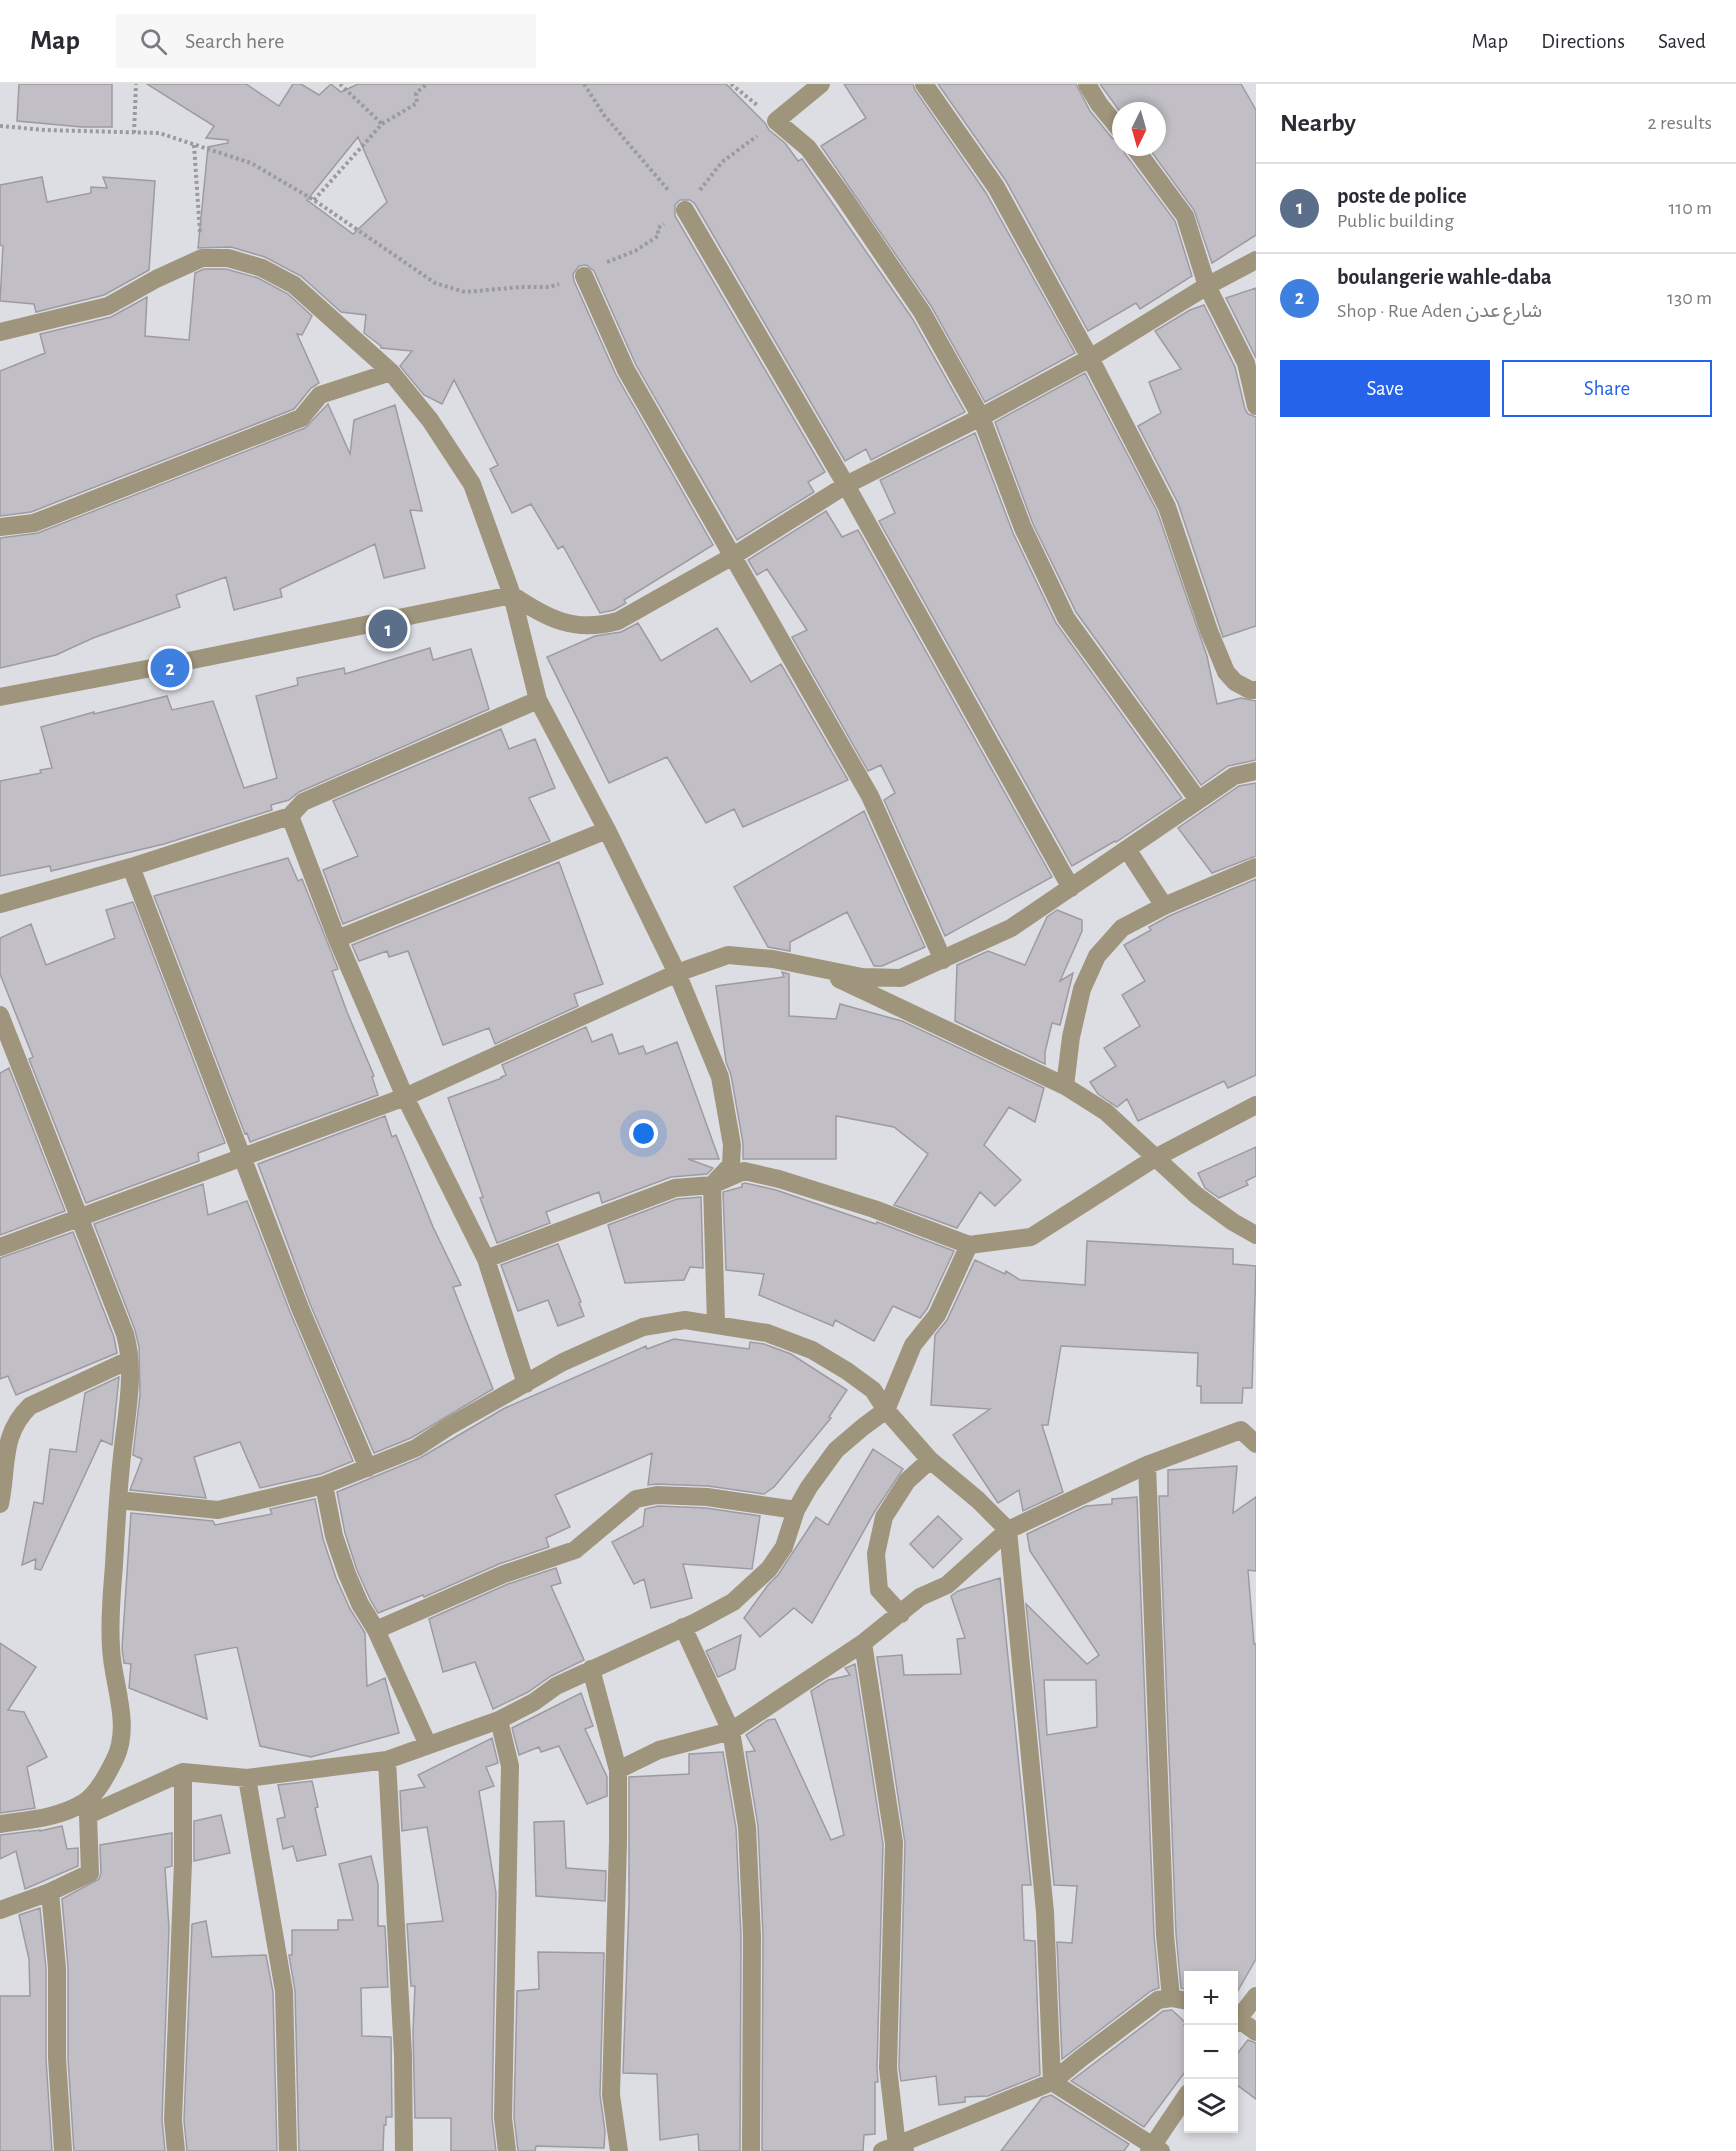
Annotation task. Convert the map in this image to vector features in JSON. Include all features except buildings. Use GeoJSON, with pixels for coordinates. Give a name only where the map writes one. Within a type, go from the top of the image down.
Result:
{"type":"FeatureCollection","features":[{"type":"Feature","properties":{"kind":"street"},"geometry":{"type":"LineString","coordinates":[[821,84],[776,121],[808,148],[922,312],[981,417],[1023,528],[1066,618],[1198,800]]}},
{"type":"Feature","properties":{"kind":"street"},"geometry":{"type":"LineString","coordinates":[[924,84],[996,188],[1090,358],[1167,507],[1209,631],[1226,672],[1235,681],[1250,690],[1256,690]]}},
{"type":"Feature","properties":{"kind":"street"},"geometry":{"type":"LineString","coordinates":[[1087,84],[1112,120]]}},
{"type":"Feature","properties":{"kind":"street"},"geometry":{"type":"LineString","coordinates":[[1141,156],[1185,216],[1207,286],[1246,363],[1256,406]]}},
{"type":"Feature","properties":{"kind":"street"},"geometry":{"type":"LineString","coordinates":[[685,210],[846,485],[1071,888]]}},
{"type":"Feature","properties":{"kind":"street"},"geometry":{"type":"LineString","coordinates":[[0,332],[108,306],[156,279],[202,258],[228,258],[262,268],[294,285],[391,372],[430,420],[472,484],[512,595],[538,700],[607,830],[677,973],[720,1077],[732,1145],[731,1165],[712,1185],[716,1323]]}},
{"type":"Feature","properties":{"kind":"street"},"geometry":{"type":"LineString","coordinates":[[0,697],[512,595],[543,615],[570,625],[599,626],[618,621],[733,556],[846,485],[981,417],[1090,358],[1207,286],[1256,260]]}},
{"type":"Feature","properties":{"kind":"street"},"geometry":{"type":"LineString","coordinates":[[584,276],[626,370],[870,796],[943,960]]}},
{"type":"Feature","properties":{"kind":"street"},"geometry":{"type":"LineString","coordinates":[[0,527],[34,524],[301,418],[320,395],[391,372]]}},
{"type":"Feature","properties":{"kind":"street"},"geometry":{"type":"LineString","coordinates":[[0,903],[131,867],[290,816],[303,802],[538,700]]}},
{"type":"Feature","properties":{"kind":"street"},"geometry":{"type":"LineString","coordinates":[[0,1247],[405,1097],[677,973],[728,955],[773,959],[862,977],[901,978],[1011,928],[1234,776],[1256,771]]}},
{"type":"Feature","properties":{"kind":"street"},"geometry":{"type":"LineString","coordinates":[[290,816],[337,939],[405,1097],[486,1259],[526,1384]]}},
{"type":"Feature","properties":{"kind":"street"},"geometry":{"type":"LineString","coordinates":[[337,939],[607,830]]}},
{"type":"Feature","properties":{"kind":"street"},"geometry":{"type":"LineString","coordinates":[[1127,849],[1164,906]]}},
{"type":"Feature","properties":{"kind":"street"},"geometry":{"type":"LineString","coordinates":[[131,867],[300,1308],[368,1468]]}},
{"type":"Feature","properties":{"kind":"street"},"geometry":{"type":"LineString","coordinates":[[1065,1086],[1071,1037],[1082,989],[1097,956],[1122,927],[1164,906],[1256,867]]}},
{"type":"Feature","properties":{"kind":"street"},"geometry":{"type":"LineString","coordinates":[[819,969],[1065,1086],[1106,1112],[1196,1195],[1233,1222],[1256,1235]]}},
{"type":"Feature","properties":{"kind":"street"},"geometry":{"type":"LineString","coordinates":[[0,1015],[6,1048],[80,1217],[124,1334],[130,1378],[118,1500],[110,1623],[112,1657],[121,1714],[116,1757],[100,1784],[85,1802],[62,1812],[0,1824]]}},
{"type":"Feature","properties":{"kind":"street"},"geometry":{"type":"LineString","coordinates":[[486,1259],[675,1188],[712,1185],[744,1171],[874,1209],[969,1245],[1030,1237],[1155,1158],[1256,1105]]}},
{"type":"Feature","properties":{"kind":"street"},"geometry":{"type":"LineString","coordinates":[[0,1910],[50,1892],[90,1874],[88,1815],[183,1772],[247,1778],[387,1760],[498,1720],[534,1702],[556,1686],[732,1602],[770,1569],[783,1547],[796,1510],[809,1486],[836,1450],[886,1410],[913,1345],[937,1315],[969,1245]]}},
{"type":"Feature","properties":{"kind":"street"},"geometry":{"type":"LineString","coordinates":[[118,1500],[218,1509],[324,1485],[416,1448],[448,1426],[563,1362],[643,1327],[685,1320],[716,1323],[766,1334],[812,1350],[847,1371],[873,1390],[886,1410],[930,1460],[978,1500],[1008,1530],[1045,1912],[1052,2082]]}},
{"type":"Feature","properties":{"kind":"street"},"geometry":{"type":"LineString","coordinates":[[0,1504],[7,1441],[22,1413],[30,1406],[129,1360]]}},
{"type":"Feature","properties":{"kind":"street"},"geometry":{"type":"LineString","coordinates":[[618,1770],[659,1750],[731,1731],[863,1643],[920,1597],[947,1585],[1008,1530],[1147,1465],[1241,1430],[1256,1418]]}},
{"type":"Feature","properties":{"kind":"street"},"geometry":{"type":"LineString","coordinates":[[1241,1430],[1256,1444]]}},
{"type":"Feature","properties":{"kind":"street"},"geometry":{"type":"LineString","coordinates":[[901,1614],[879,1590],[876,1554],[884,1517],[907,1481],[930,1460]]}},
{"type":"Feature","properties":{"kind":"street"},"geometry":{"type":"LineString","coordinates":[[863,1643],[894,1844],[888,2068],[894,2149],[1052,2082],[1158,2000],[1180,1999],[1165,1935],[1147,1465]]}},
{"type":"Feature","properties":{"kind":"street"},"geometry":{"type":"LineString","coordinates":[[324,1485],[334,1536],[347,1574],[360,1604],[376,1630],[428,1745]]}},
{"type":"Feature","properties":{"kind":"street"},"geometry":{"type":"LineString","coordinates":[[376,1630],[504,1574],[575,1550],[636,1499],[657,1495],[707,1497],[796,1510]]}},
{"type":"Feature","properties":{"kind":"street"},"geometry":{"type":"LineString","coordinates":[[683,1627],[731,1731],[747,1827],[752,1936],[750,2151]]}},
{"type":"Feature","properties":{"kind":"street"},"geometry":{"type":"LineString","coordinates":[[591,1669],[618,1770],[618,1864],[611,2095],[619,2151]]}},
{"type":"Feature","properties":{"kind":"street"},"geometry":{"type":"LineString","coordinates":[[498,1720],[510,1766],[503,2118],[507,2151]]}},
{"type":"Feature","properties":{"kind":"street"},"geometry":{"type":"LineString","coordinates":[[387,1760],[403,2055],[404,2151]]}},
{"type":"Feature","properties":{"kind":"street"},"geometry":{"type":"LineString","coordinates":[[176,2151],[173,2120],[183,1862],[183,1772]]}},
{"type":"Feature","properties":{"kind":"street"},"geometry":{"type":"LineString","coordinates":[[247,1778],[284,1991],[288,2151]]}},
{"type":"Feature","properties":{"kind":"street"},"geometry":{"type":"LineString","coordinates":[[50,1892],[57,1968],[57,2058],[63,2151]]}},
{"type":"Feature","properties":{"kind":"street"},"geometry":{"type":"LineString","coordinates":[[1238,2016],[1256,1996]]}},
{"type":"Feature","properties":{"kind":"street"},"geometry":{"type":"LineString","coordinates":[[1238,2021],[1256,2032]]}},
{"type":"Feature","properties":{"kind":"street"},"geometry":{"type":"LineString","coordinates":[[1052,2082],[1155,2149],[1184,2100]]}},
{"type":"Feature","properties":{"kind":"path"},"geometry":{"type":"LineString","coordinates":[[135,133],[136,84]]}},
{"type":"Feature","properties":{"kind":"path"},"geometry":{"type":"LineString","coordinates":[[340,84],[382,124]]}},
{"type":"Feature","properties":{"kind":"path"},"geometry":{"type":"LineString","coordinates":[[314,200],[382,124],[417,103],[416,93],[427,84]]}},
{"type":"Feature","properties":{"kind":"path"},"geometry":{"type":"LineString","coordinates":[[584,84],[604,115],[685,210]]}},
{"type":"Feature","properties":{"kind":"path"},"geometry":{"type":"LineString","coordinates":[[0,126],[45,130],[159,133],[250,163],[314,200],[435,283],[465,292],[549,287],[584,276],[602,264],[635,251],[658,236],[658,228],[685,210],[722,162],[776,121]]}},
{"type":"Feature","properties":{"kind":"path"},"geometry":{"type":"LineString","coordinates":[[194,145],[202,258]]}},
{"type":"Feature","properties":{"kind":"place","name":"poste de police"},"geometry":{"type":"Point","coordinates":[388,629]}},
{"type":"Feature","properties":{"kind":"place","name":"boulangerie wahle-daba"},"geometry":{"type":"Point","coordinates":[170,668]}}]}
